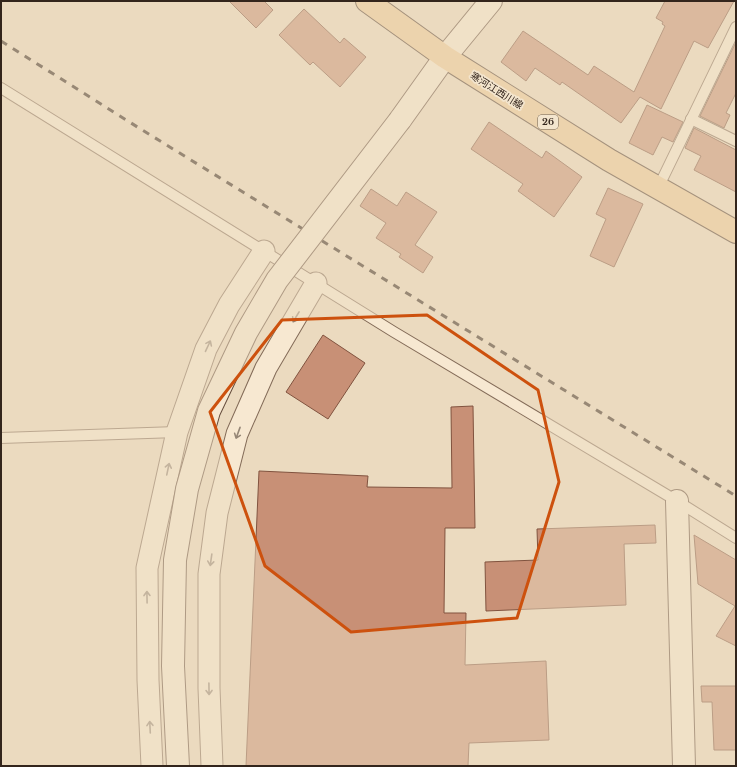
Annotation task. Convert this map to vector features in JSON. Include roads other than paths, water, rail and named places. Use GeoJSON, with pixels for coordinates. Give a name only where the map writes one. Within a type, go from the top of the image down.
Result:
{"type":"FeatureCollection","features":[{"type":"Feature","properties":{"kind":"main road","name":"寒河江西川線"},"geometry":{"type":"LineString","coordinates":[[367,1],[445,57],[609,160],[736,232]]}},
{"type":"Feature","properties":{"kind":"street"},"geometry":{"type":"LineString","coordinates":[[178,766],[174,666],[175,560],[187,489],[209,411],[246,333],[277,280],[400,120],[445,57],[491,1]]}},
{"type":"Feature","properties":{"kind":"street"},"geometry":{"type":"LineString","coordinates":[[152,766],[148,680],[147,568],[177,432],[206,348],[229,304],[264,251]]}},
{"type":"Feature","properties":{"kind":"street"},"geometry":{"type":"LineString","coordinates":[[212,766],[208,688],[209,574],[217,513],[237,434],[266,368],[316,283]]}},
{"type":"Feature","properties":{"kind":"street"},"geometry":{"type":"LineString","coordinates":[[677,501],[684,766]]}},
{"type":"Feature","properties":{"kind":"lane"},"geometry":{"type":"LineString","coordinates":[[658,188],[736,26]]}},
{"type":"Feature","properties":{"kind":"lane"},"geometry":{"type":"LineString","coordinates":[[1,88],[394,332],[677,501],[736,538]]}},
{"type":"Feature","properties":{"kind":"lane"},"geometry":{"type":"LineString","coordinates":[[691,119],[736,141]]}},
{"type":"Feature","properties":{"kind":"lane"},"geometry":{"type":"LineString","coordinates":[[1,438],[177,432]]}},
{"type":"Feature","properties":{"kind":"railway"},"geometry":{"type":"LineString","coordinates":[[1,41],[139,128],[736,496]]}}]}
